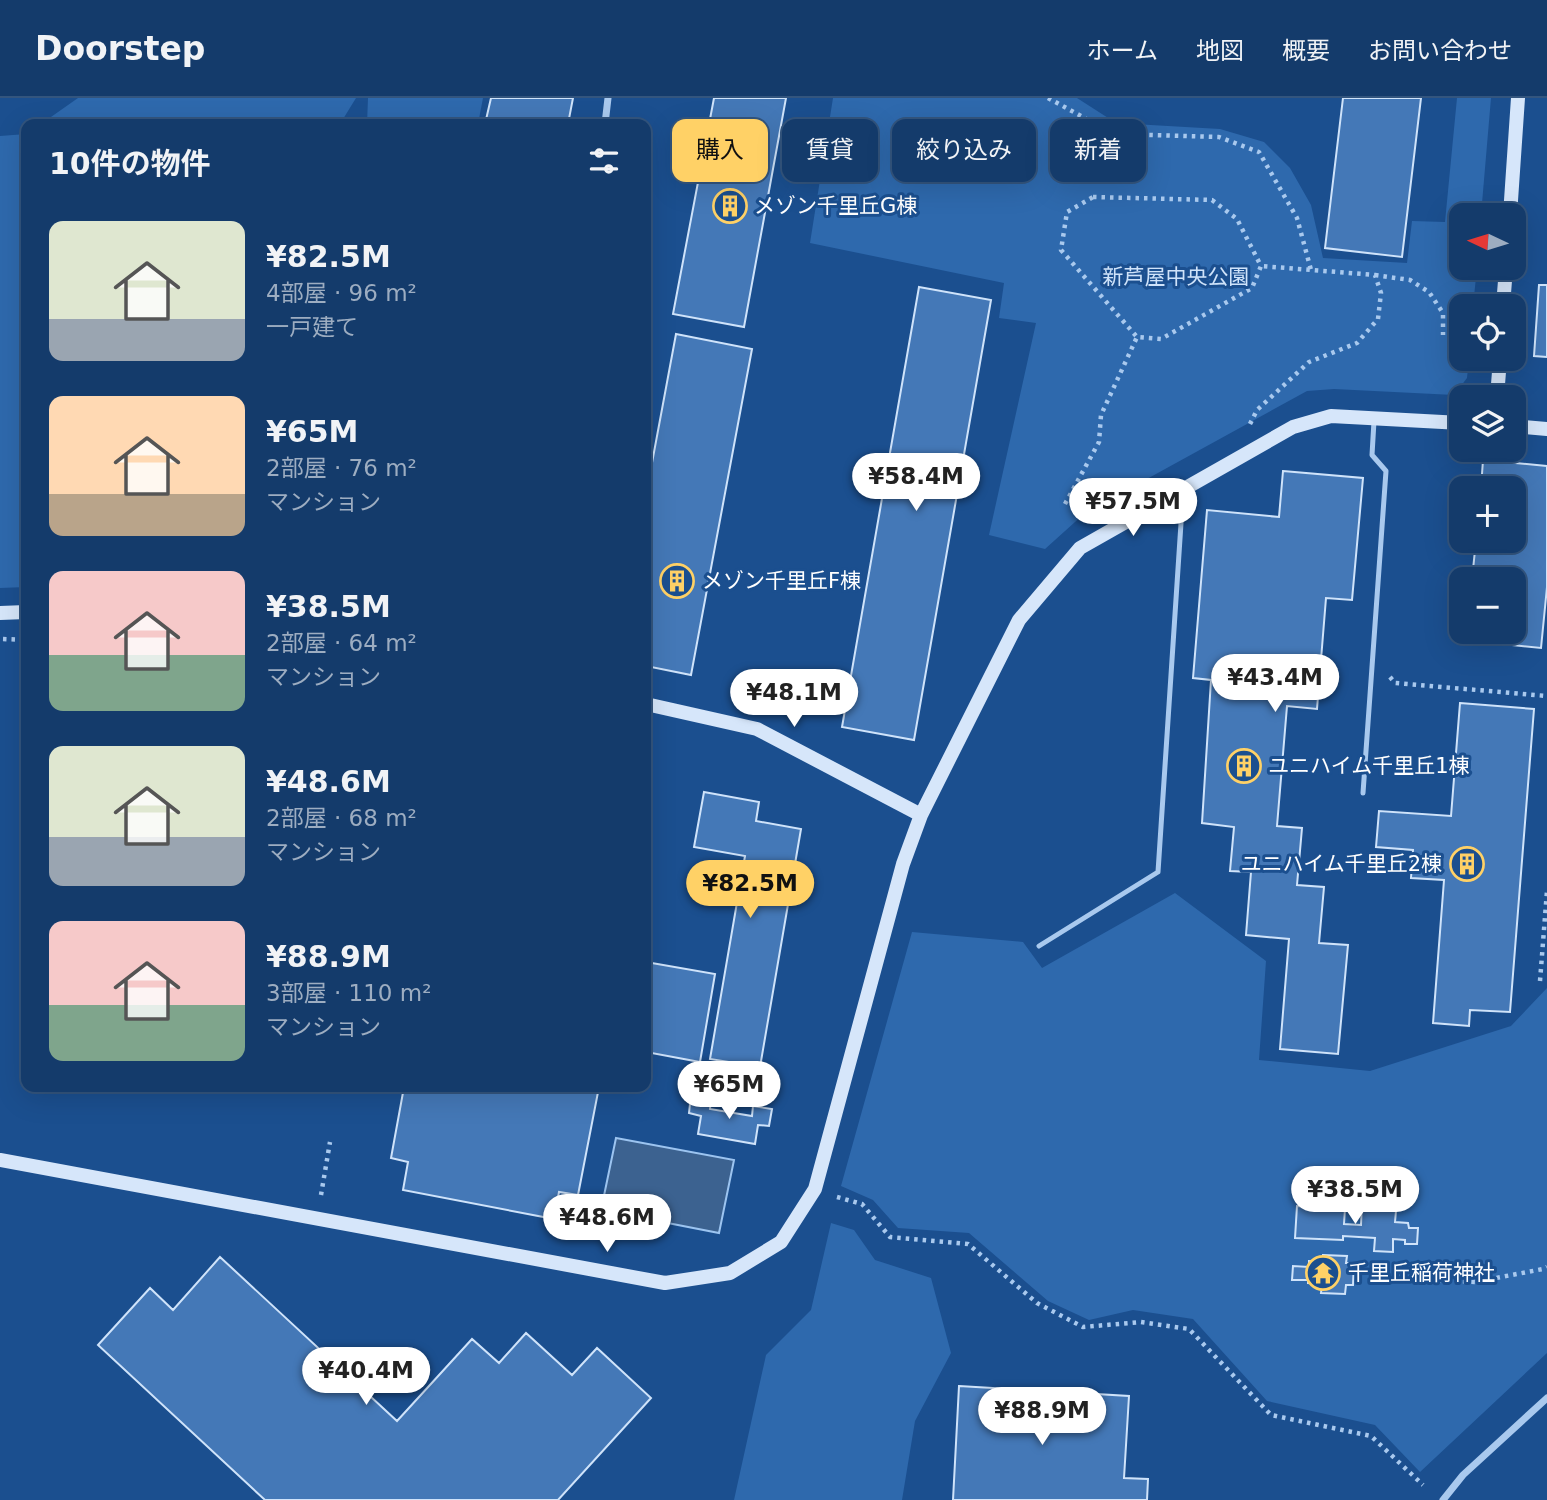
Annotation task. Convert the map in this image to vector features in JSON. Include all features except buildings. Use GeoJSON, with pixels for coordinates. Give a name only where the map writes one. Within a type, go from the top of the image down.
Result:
{"type":"FeatureCollection","features":[{"type":"Feature","properties":{"kind":"street"},"geometry":{"type":"LineString","coordinates":[[606,119],[608,98]]}},
{"type":"Feature","properties":{"kind":"street"},"geometry":{"type":"LineString","coordinates":[[1511,203],[1518,98]]}},
{"type":"Feature","properties":{"kind":"street"},"geometry":{"type":"LineString","coordinates":[[0,1160],[665,1283],[730,1273],[781,1242],[816,1189],[903,864],[920,815],[1019,620],[1080,548],[1293,427],[1332,416],[1449,421]]}},
{"type":"Feature","properties":{"kind":"street"},"geometry":{"type":"LineString","coordinates":[[1526,427],[1547,429]]}},
{"type":"Feature","properties":{"kind":"street"},"geometry":{"type":"LineString","coordinates":[[0,613],[21,612]]}},
{"type":"Feature","properties":{"kind":"street"},"geometry":{"type":"LineString","coordinates":[[651,705],[757,729],[920,815]]}},
{"type":"Feature","properties":{"kind":"street"},"geometry":{"type":"LineString","coordinates":[[1443,1500],[1463,1475],[1547,1398]]}},
{"type":"Feature","properties":{"kind":"lane"},"geometry":{"type":"LineString","coordinates":[[1363,793],[1386,471],[1372,455],[1374,418]]}},
{"type":"Feature","properties":{"kind":"lane"},"geometry":{"type":"LineString","coordinates":[[1039,946],[1158,872],[1183,490]]}},
{"type":"Feature","properties":{"kind":"path"},"geometry":{"type":"LineString","coordinates":[[1048,98],[1114,134],[1219,137],[1259,152],[1297,218],[1311,270]]}},
{"type":"Feature","properties":{"kind":"path"},"geometry":{"type":"LineString","coordinates":[[1093,197],[1212,200],[1237,219],[1261,266],[1252,288],[1161,339],[1137,337],[1061,250],[1067,212],[1093,197]]}},
{"type":"Feature","properties":{"kind":"path"},"geometry":{"type":"LineString","coordinates":[[1261,266],[1409,280],[1429,292],[1443,313],[1443,335]]}},
{"type":"Feature","properties":{"kind":"path"},"geometry":{"type":"LineString","coordinates":[[1245,435],[1257,410],[1309,362],[1357,343],[1378,319],[1381,293],[1375,275]]}},
{"type":"Feature","properties":{"kind":"path"},"geometry":{"type":"LineString","coordinates":[[1065,504],[1099,442],[1101,415],[1137,337]]}},
{"type":"Feature","properties":{"kind":"path"},"geometry":{"type":"LineString","coordinates":[[0,639],[21,639]]}},
{"type":"Feature","properties":{"kind":"path"},"geometry":{"type":"LineString","coordinates":[[1372,658],[1395,683],[1547,696]]}},
{"type":"Feature","properties":{"kind":"path"},"geometry":{"type":"LineString","coordinates":[[1540,981],[1547,891]]}},
{"type":"Feature","properties":{"kind":"path"},"geometry":{"type":"LineString","coordinates":[[320,1199],[330,1142]]}},
{"type":"Feature","properties":{"kind":"path"},"geometry":{"type":"LineString","coordinates":[[832,1196],[862,1204],[890,1237],[968,1244],[1037,1303],[1083,1327],[1141,1322],[1189,1329],[1271,1415],[1371,1436],[1423,1485]]}},
{"type":"Feature","properties":{"kind":"path"},"geometry":{"type":"LineString","coordinates":[[1378,1277],[1475,1282],[1547,1266]]}},
{"type":"Feature","properties":{"kind":"green space"},"geometry":{"type":"Polygon","coordinates":[[[78,98],[356,98],[343,119],[48,119],[78,98]]]}},
{"type":"Feature","properties":{"kind":"green space"},"geometry":{"type":"Polygon","coordinates":[[[368,98],[483,98],[479,119],[367,119],[368,98]]]}},
{"type":"Feature","properties":{"kind":"green space","name":"新芦屋中央公園"},"geometry":{"type":"Polygon","coordinates":[[[833,98],[1077,98],[1110,119],[1050,119],[1050,182],[1146,182],[1146,125],[1220,129],[1264,142],[1290,168],[1311,205],[1323,258],[1407,263],[1412,221],[1445,222],[1457,98],[1491,98],[1482,203],[1449,203],[1449,280],[1476,280],[1474,294],[1449,294],[1449,371],[1468,371],[1467,378],[1462,385],[1449,385],[1449,395],[1334,389],[1307,391],[1085,513],[1045,549],[989,535],[1036,323],[999,318],[1004,283],[810,243],[820,182],[878,182],[878,119],[830,119],[833,98]]]}},
{"type":"Feature","properties":{"kind":"green space"},"geometry":{"type":"Polygon","coordinates":[[[21,134],[21,587],[0,588],[0,136],[21,134]]]}},
{"type":"Feature","properties":{"kind":"green space"},"geometry":{"type":"Polygon","coordinates":[[[1175,893],[1266,961],[1259,1060],[1370,1071],[1511,1026],[1547,988],[1547,1353],[1420,1472],[1375,1425],[1267,1401],[1193,1319],[1133,1310],[1089,1320],[1048,1301],[969,1233],[898,1228],[873,1200],[841,1186],[912,932],[1023,942],[1042,968],[1175,893]]]}},
{"type":"Feature","properties":{"kind":"green space"},"geometry":{"type":"Polygon","coordinates":[[[831,1223],[854,1230],[875,1260],[931,1278],[951,1353],[915,1421],[902,1500],[734,1500],[766,1355],[811,1310],[831,1223]]]}},
{"type":"Feature","properties":{"kind":"shaded area"},"geometry":{"type":"Polygon","coordinates":[[[616,1138],[734,1160],[719,1233],[601,1210],[616,1138]]]}},
{"type":"Feature","properties":{"kind":"place","name":"メゾン千里丘G棟"},"geometry":{"type":"Point","coordinates":[730,206]}},
{"type":"Feature","properties":{"kind":"place","name":"メゾン千里丘F棟"},"geometry":{"type":"Point","coordinates":[677,581]}},
{"type":"Feature","properties":{"kind":"place","name":"ユニハイム千里丘1棟"},"geometry":{"type":"Point","coordinates":[1244,766]}},
{"type":"Feature","properties":{"kind":"place","name":"ユニハイム千里丘2棟"},"geometry":{"type":"Point","coordinates":[1467,864]}},
{"type":"Feature","properties":{"kind":"place","name":"千里丘稲荷神社"},"geometry":{"type":"Point","coordinates":[1323,1273]}}]}
